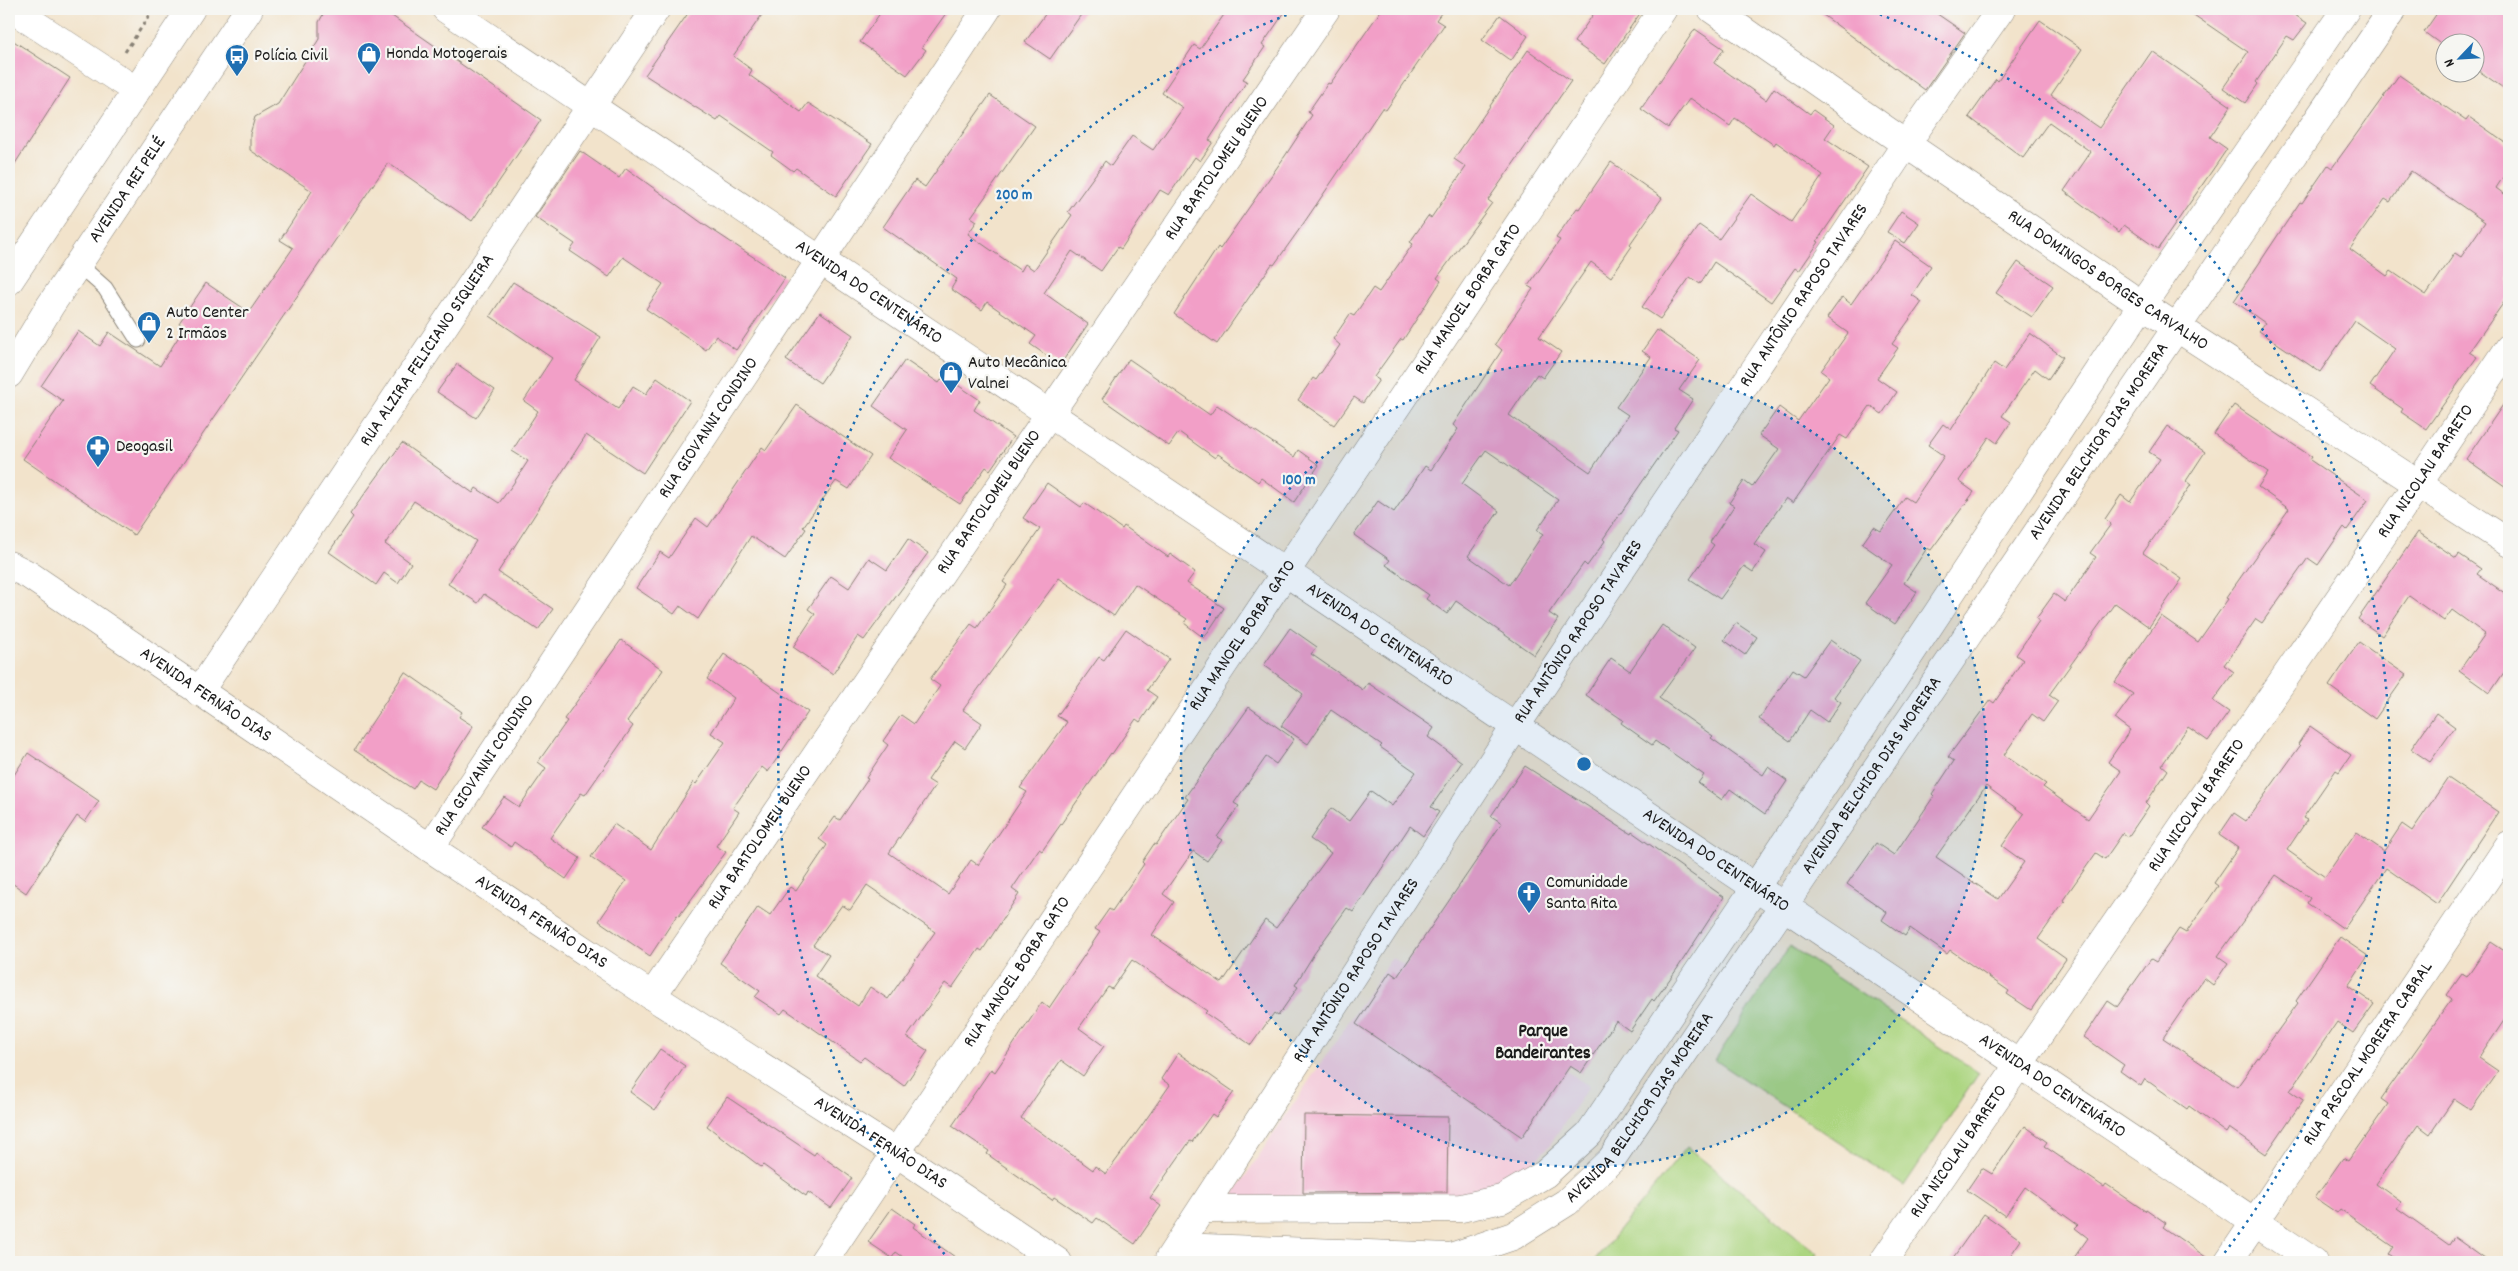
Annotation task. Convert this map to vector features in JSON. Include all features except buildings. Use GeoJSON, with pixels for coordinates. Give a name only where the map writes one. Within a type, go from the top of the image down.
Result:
{"type":"FeatureCollection","features":[{"type":"Feature","properties":{"kind":"street"},"geometry":{"type":"LineString","coordinates":[[12,9],[135,90]]}},
{"type":"Feature","properties":{"kind":"street"},"geometry":{"type":"LineString","coordinates":[[9,281],[24,262],[135,90],[191,9]]}},
{"type":"Feature","properties":{"kind":"street","name":"AVENIDA REI PELÉ"},"geometry":{"type":"LineString","coordinates":[[9,374],[78,264],[249,9]]}},
{"type":"Feature","properties":{"kind":"street","name":"AVENIDA DO CENTENÁRIO"},"geometry":{"type":"LineString","coordinates":[[446,9],[2314,1262]]}},
{"type":"Feature","properties":{"kind":"street","name":"RUA ALZIRA FELICIANO SIQUEIRA"},"geometry":{"type":"LineString","coordinates":[[199,692],[656,9]]}},
{"type":"Feature","properties":{"kind":"street","name":"RUA GIOVANNI CONDINO"},"geometry":{"type":"LineString","coordinates":[[430,848],[987,9]]}},
{"type":"Feature","properties":{"kind":"street","name":"RUA BARTOLOMEU BUENO"},"geometry":{"type":"LineString","coordinates":[[652,996],[1326,9]]}},
{"type":"Feature","properties":{"kind":"street","name":"RUA MANOEL BORBA GATO"},"geometry":{"type":"LineString","coordinates":[[823,1262],[1663,9]]}},
{"type":"Feature","properties":{"kind":"street","name":"RUA DOMINGOS BORGES CARVALHO"},"geometry":{"type":"LineString","coordinates":[[1712,9],[2142,305],[2509,543]]}},
{"type":"Feature","properties":{"kind":"street","name":"RUA ANTÔNIO RAPOSO TAVARES"},"geometry":{"type":"LineString","coordinates":[[1172,1254],[1515,727],[1906,144],[2000,9]]}},
{"type":"Feature","properties":{"kind":"street","name":"AVENIDA BELCHIOR DIAS MOREIRA"},"geometry":{"type":"LineString","coordinates":[[1203,1209],[1461,1208],[1502,1199],[1538,1178],[1589,1134],[1755,888],[2142,305],[2346,9]]}},
{"type":"Feature","properties":{"kind":"street","name":"AVENIDA BELCHIOR DIAS MOREIRA"},"geometry":{"type":"LineString","coordinates":[[1172,1254],[1451,1257],[1513,1236],[1567,1202],[1611,1160],[2393,9]]}},
{"type":"Feature","properties":{"kind":"street","name":"RUA NICOLAU BARRETO"},"geometry":{"type":"LineString","coordinates":[[1883,1262],[2418,484],[2509,348]]}},
{"type":"Feature","properties":{"kind":"street","name":"AVENIDA FERNÃO DIAS"},"geometry":{"type":"LineString","coordinates":[[9,555],[19,570],[430,848],[652,996],[895,1152],[1058,1262]]}},
{"type":"Feature","properties":{"kind":"street","name":"RUA PASCOAL MOREIRA CABRAL"},"geometry":{"type":"LineString","coordinates":[[2228,1262],[2509,846]]}},
{"type":"Feature","properties":{"kind":"lane"},"geometry":{"type":"LineString","coordinates":[[78,264],[105,288],[138,340]]}},
{"type":"Feature","properties":{"kind":"shaded area"},"geometry":{"type":"Polygon","coordinates":[[[1392,957],[1589,1086],[1549,1146],[1526,1170],[1501,1185],[1474,1195],[1237,1199],[1234,1193],[1392,957]]]}},
{"type":"Feature","properties":{"kind":"green space"},"geometry":{"type":"Polygon","coordinates":[[[1790,946],[1979,1073],[1904,1186],[1715,1060],[1790,946]]]}},
{"type":"Feature","properties":{"kind":"green space"},"geometry":{"type":"Polygon","coordinates":[[[1687,1147],[1818,1254],[1812,1262],[1593,1262],[1687,1147]]]}},
{"type":"Feature","properties":{"kind":"place","name":"Honda Motogerais"},"geometry":{"type":"Point","coordinates":[369,75]}},
{"type":"Feature","properties":{"kind":"place","name":"Polícia Civil"},"geometry":{"type":"Point","coordinates":[237,77]}},
{"type":"Feature","properties":{"kind":"place","name":"Auto Center 2 Irmãos"},"geometry":{"type":"Point","coordinates":[149,344]}},
{"type":"Feature","properties":{"kind":"place","name":"Auto Mecânica Valnei"},"geometry":{"type":"Point","coordinates":[951,394]}},
{"type":"Feature","properties":{"kind":"place","name":"Deogasil"},"geometry":{"type":"Point","coordinates":[98,468]}},
{"type":"Feature","properties":{"kind":"place","name":"Comunidade Santa Rita"},"geometry":{"type":"Point","coordinates":[1529,914]}},
{"type":"Feature","properties":{"kind":"district","name":"Parque Bandeirantes"},"geometry":{"type":"Point","coordinates":[1543,1043]}}]}
